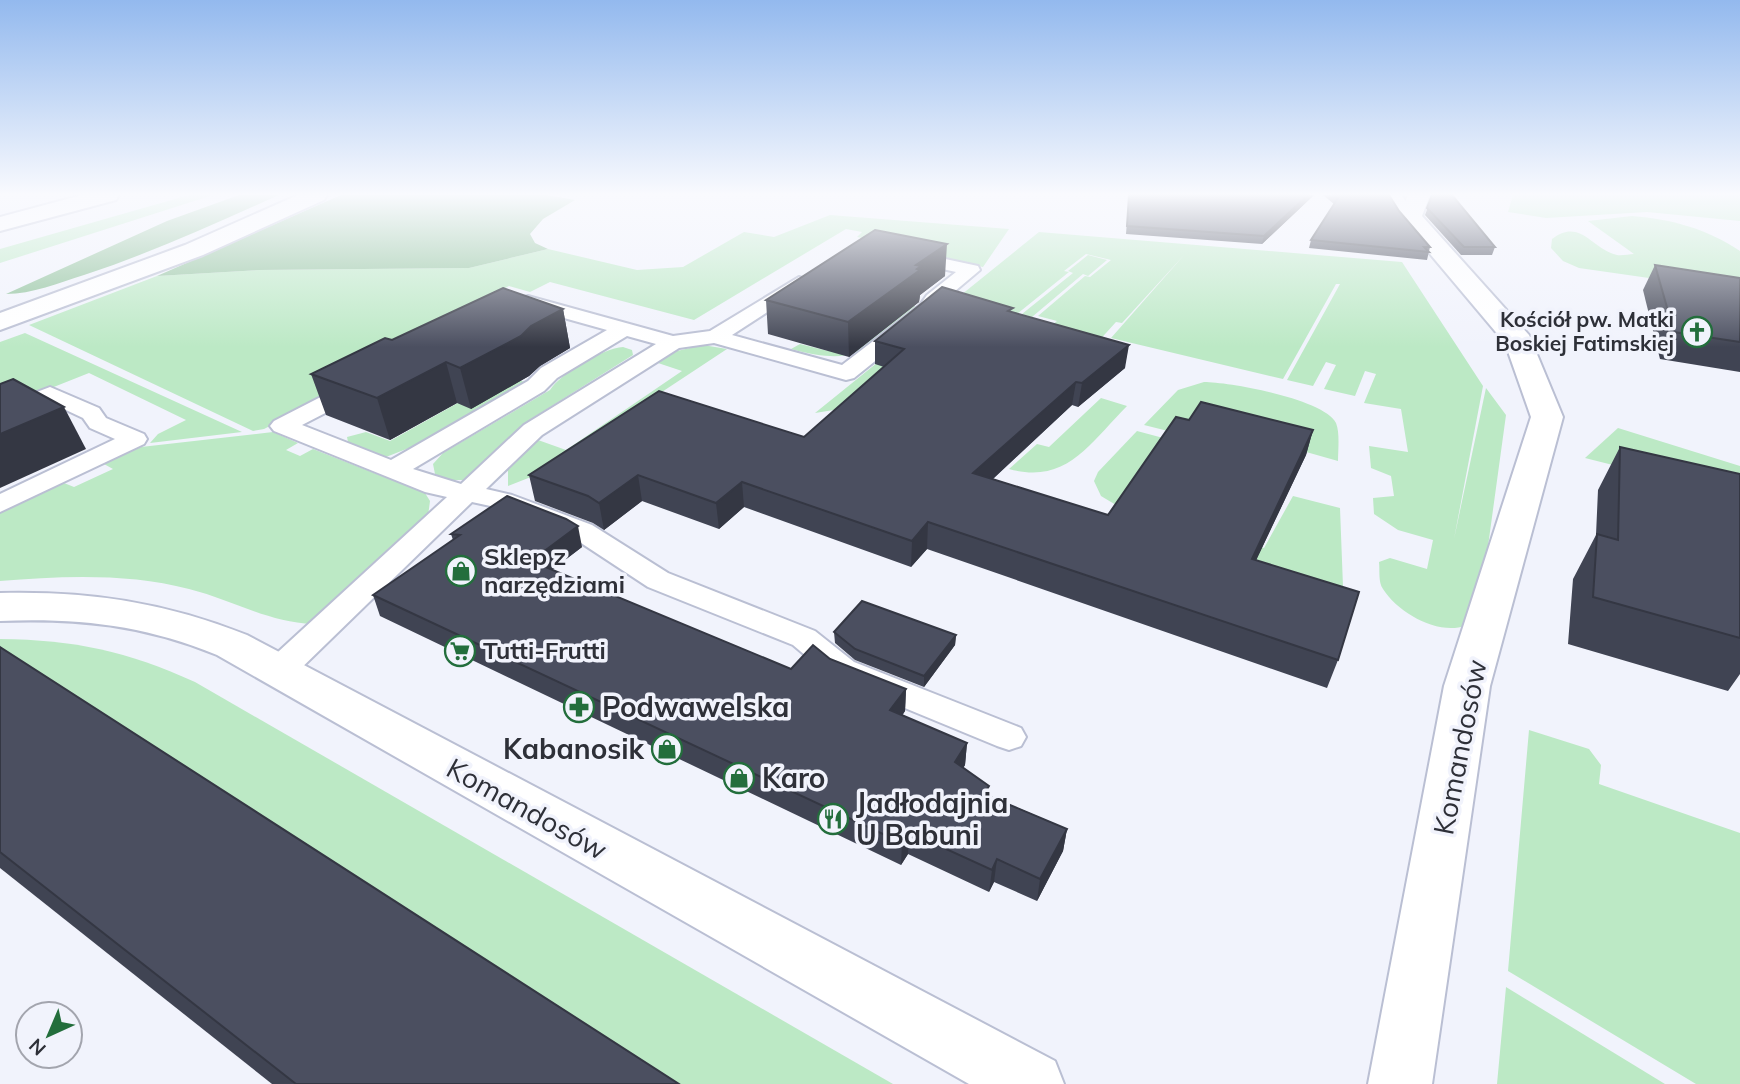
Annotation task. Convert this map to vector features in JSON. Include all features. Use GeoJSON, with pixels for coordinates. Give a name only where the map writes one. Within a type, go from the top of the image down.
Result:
{"type":"FeatureCollection","features":[{"type":"Feature","properties":{"kind":"street"},"geometry":{"type":"LineString","coordinates":[[0,322],[204,246]]}},
{"type":"Feature","properties":{"kind":"street","name":"Komandosów"},"geometry":{"type":"LineString","coordinates":[[1399,1084],[1467,686],[1547,417],[1519,341],[1442,246]]}},
{"type":"Feature","properties":{"kind":"street","name":"Komandosów"},"geometry":{"type":"LineString","coordinates":[[0,607],[104,608],[162,619],[232,645],[1032,1084]]}},
{"type":"Feature","properties":{"kind":"lane"},"geometry":{"type":"LineString","coordinates":[[507,309],[524,301],[673,342],[715,337],[846,373],[928,309],[934,299],[971,270],[884,250]]}},
{"type":"Feature","properties":{"kind":"lane"},"geometry":{"type":"LineString","coordinates":[[715,337],[815,273]]}},
{"type":"Feature","properties":{"kind":"lane"},"geometry":{"type":"LineString","coordinates":[[393,470],[536,386],[549,373],[624,329]]}},
{"type":"Feature","properties":{"kind":"lane"},"geometry":{"type":"LineString","coordinates":[[278,671],[533,430],[673,342]]}},
{"type":"Feature","properties":{"kind":"lane"},"geometry":{"type":"LineString","coordinates":[[377,377],[282,426],[434,486],[528,509],[582,531],[658,580],[804,638],[843,670],[1009,737]]}},
{"type":"Feature","properties":{"kind":"lane"},"geometry":{"type":"LineString","coordinates":[[0,414],[50,394],[91,413],[98,423],[135,439],[19,492],[0,504]]}},
{"type":"Feature","properties":{"kind":"green space"},"geometry":{"type":"Polygon","coordinates":[[[12,246],[55,246],[0,263],[0,249],[12,246]]]}},
{"type":"Feature","properties":{"kind":"green space"},"geometry":{"type":"Polygon","coordinates":[[[113,246],[162,246],[45,288],[6,294],[113,246]]]}},
{"type":"Feature","properties":{"kind":"green space"},"geometry":{"type":"Polygon","coordinates":[[[226,246],[541,246],[548,249],[469,268],[259,270],[157,276],[226,246]]]}},
{"type":"Feature","properties":{"kind":"green space"},"geometry":{"type":"Polygon","coordinates":[[[720,246],[818,246],[694,320],[550,282],[530,292],[509,286],[479,301],[499,308],[264,429],[253,431],[29,325],[157,276],[259,270],[469,268],[548,249],[637,270],[683,267],[720,246]]]}},
{"type":"Feature","properties":{"kind":"green space"},"geometry":{"type":"Polygon","coordinates":[[[882,246],[998,246],[983,267],[882,246]]]}},
{"type":"Feature","properties":{"kind":"green space"},"geometry":{"type":"Polygon","coordinates":[[[1022,246],[1203,246],[1402,262],[1483,386],[1454,539],[1486,388],[1506,415],[1478,619],[1454,628],[1427,623],[1402,609],[1381,586],[1379,562],[1390,558],[1427,569],[1433,540],[1398,530],[1374,514],[1373,498],[1394,496],[1391,476],[1371,468],[1369,446],[1408,452],[1401,409],[1364,403],[1376,374],[1365,371],[1355,396],[1324,389],[1336,365],[1326,362],[1313,386],[1287,380],[1340,284],[1336,284],[1283,379],[1111,338],[1185,254],[1122,323],[1116,322],[1096,344],[1046,330],[1057,321],[1038,316],[1085,276],[1090,277],[1111,260],[1086,254],[1064,271],[1069,272],[1017,314],[865,405],[815,413],[1022,246]]]}},
{"type":"Feature","properties":{"kind":"green space"},"geometry":{"type":"Polygon","coordinates":[[[1551,246],[1599,246],[1617,255],[1634,254],[1622,246],[1730,246],[1740,251],[1740,291],[1579,268],[1563,261],[1551,248],[1551,246]]]}},
{"type":"Feature","properties":{"kind":"green space"},"geometry":{"type":"Polygon","coordinates":[[[1088,255],[1107,260],[1088,276],[1083,274],[1032,317],[1022,314],[1073,273],[1068,271],[1088,255]]]}},
{"type":"Feature","properties":{"kind":"green space"},"geometry":{"type":"Polygon","coordinates":[[[892,301],[919,307],[874,343],[861,350],[848,355],[833,356],[791,349],[800,344],[828,351],[886,311],[892,301]]]}},
{"type":"Feature","properties":{"kind":"green space"},"geometry":{"type":"Polygon","coordinates":[[[25,333],[242,432],[150,443],[158,434],[186,420],[89,373],[26,398],[0,394],[0,342],[25,333]]]}},
{"type":"Feature","properties":{"kind":"green space"},"geometry":{"type":"Polygon","coordinates":[[[703,345],[727,349],[536,475],[508,486],[508,470],[538,440],[566,450],[682,371],[658,363],[677,351],[703,345]]]}},
{"type":"Feature","properties":{"kind":"green space"},"geometry":{"type":"Polygon","coordinates":[[[623,347],[632,350],[633,355],[523,424],[468,480],[448,480],[435,474],[433,464],[443,453],[550,390],[583,363],[623,347]]]}},
{"type":"Feature","properties":{"kind":"green space"},"geometry":{"type":"Polygon","coordinates":[[[501,375],[525,382],[414,446],[386,457],[348,442],[347,437],[366,432],[390,441],[501,375]]]}},
{"type":"Feature","properties":{"kind":"green space"},"geometry":{"type":"Polygon","coordinates":[[[1204,382],[1233,385],[1296,399],[1328,414],[1337,427],[1338,461],[1194,420],[1184,435],[1144,425],[1178,390],[1204,382]]]}},
{"type":"Feature","properties":{"kind":"green space"},"geometry":{"type":"Polygon","coordinates":[[[1101,398],[1127,406],[1076,457],[1047,471],[1009,469],[1037,444],[1049,447],[1101,398]]]}},
{"type":"Feature","properties":{"kind":"green space"},"geometry":{"type":"Polygon","coordinates":[[[1618,428],[1740,466],[1740,497],[1585,458],[1618,428]]]}},
{"type":"Feature","properties":{"kind":"green space"},"geometry":{"type":"Polygon","coordinates":[[[1137,431],[1167,439],[1121,508],[1101,496],[1094,481],[1098,472],[1137,431]]]}},
{"type":"Feature","properties":{"kind":"green space"},"geometry":{"type":"Polygon","coordinates":[[[273,432],[298,443],[286,450],[300,456],[313,449],[425,493],[430,501],[428,516],[313,624],[280,619],[189,589],[142,580],[71,577],[0,581],[0,513],[64,483],[74,487],[113,469],[104,464],[141,447],[273,432]]]}},
{"type":"Feature","properties":{"kind":"green space"},"geometry":{"type":"Polygon","coordinates":[[[1293,496],[1340,508],[1344,613],[1228,576],[1243,543],[1264,548],[1293,496]]]}},
{"type":"Feature","properties":{"kind":"green space"},"geometry":{"type":"Polygon","coordinates":[[[0,639],[53,642],[100,649],[146,662],[195,682],[893,1084],[637,1084],[0,664],[0,639]]]}},
{"type":"Feature","properties":{"kind":"green space"},"geometry":{"type":"Polygon","coordinates":[[[1529,730],[1589,749],[1601,765],[1599,784],[1740,833],[1740,1084],[1696,1084],[1508,971],[1529,730]]]}},
{"type":"Feature","properties":{"kind":"green space"},"geometry":{"type":"Polygon","coordinates":[[[1506,987],[1665,1084],[1497,1084],[1506,987]]]}},
{"type":"Feature","properties":{"kind":"building"},"geometry":{"type":"Polygon","coordinates":[[[851,246],[945,246],[916,265],[921,266],[917,269],[920,270],[848,322],[766,300],[851,246]]]}},
{"type":"Feature","properties":{"kind":"building"},"geometry":{"type":"Polygon","coordinates":[[[1366,246],[1429,246],[1424,247],[1429,252],[1366,246]]]}},
{"type":"Feature","properties":{"kind":"building"},"geometry":{"type":"Polygon","coordinates":[[[1463,246],[1495,247],[1464,247],[1463,246]]]}},
{"type":"Feature","properties":{"kind":"building"},"geometry":{"type":"Polygon","coordinates":[[[1655,265],[1740,278],[1740,342],[1674,332],[1655,265]]]}},
{"type":"Feature","properties":{"kind":"building"},"geometry":{"type":"Polygon","coordinates":[[[942,287],[1013,308],[1008,311],[1129,345],[1082,383],[1076,382],[973,473],[1108,515],[1176,417],[1189,420],[1201,402],[1313,430],[1252,559],[1359,592],[1338,660],[928,522],[912,541],[742,482],[716,503],[638,475],[599,503],[588,496],[529,475],[659,391],[804,437],[904,349],[875,341],[942,287]]]}},
{"type":"Feature","properties":{"kind":"building"},"geometry":{"type":"Polygon","coordinates":[[[503,288],[563,309],[531,326],[521,336],[460,368],[446,362],[377,398],[311,374],[385,338],[392,340],[503,288]]]}},
{"type":"Feature","properties":{"kind":"building"},"geometry":{"type":"Polygon","coordinates":[[[13,379],[64,407],[0,434],[0,384],[13,379]]]}},
{"type":"Feature","properties":{"kind":"building"},"geometry":{"type":"Polygon","coordinates":[[[1620,447],[1740,474],[1740,638],[1593,597],[1597,534],[1618,540],[1620,447]]]}},
{"type":"Feature","properties":{"kind":"building"},"geometry":{"type":"Polygon","coordinates":[[[507,496],[578,526],[531,561],[791,669],[813,645],[830,659],[906,689],[890,710],[967,743],[955,762],[989,786],[984,794],[1067,829],[1040,879],[997,859],[992,870],[909,832],[902,843],[373,595],[460,535],[451,534],[507,496]]]}},
{"type":"Feature","properties":{"kind":"building"},"geometry":{"type":"Polygon","coordinates":[[[862,601],[956,635],[924,676],[855,649],[834,632],[862,601]]]}},
{"type":"Feature","properties":{"kind":"building"},"geometry":{"type":"Polygon","coordinates":[[[0,647],[679,1084],[296,1084],[0,852],[0,647]]]}},
{"type":"Feature","properties":{"kind":"place","name":"Kościół pw. Matki Boskiej Fatimskiej"},"geometry":{"type":"Point","coordinates":[1697,332]}},
{"type":"Feature","properties":{"kind":"place","name":"Sklep z narzędziami"},"geometry":{"type":"Point","coordinates":[461,571]}},
{"type":"Feature","properties":{"kind":"place","name":"Tutti-Frutti"},"geometry":{"type":"Point","coordinates":[460,651]}},
{"type":"Feature","properties":{"kind":"place","name":"Podwawelska"},"geometry":{"type":"Point","coordinates":[579,707]}},
{"type":"Feature","properties":{"kind":"place","name":"Kabanosik"},"geometry":{"type":"Point","coordinates":[667,749]}},
{"type":"Feature","properties":{"kind":"place","name":"Karo"},"geometry":{"type":"Point","coordinates":[739,778]}},
{"type":"Feature","properties":{"kind":"place","name":"Jadłodajnia U Babuni"},"geometry":{"type":"Point","coordinates":[833,819]}}]}
